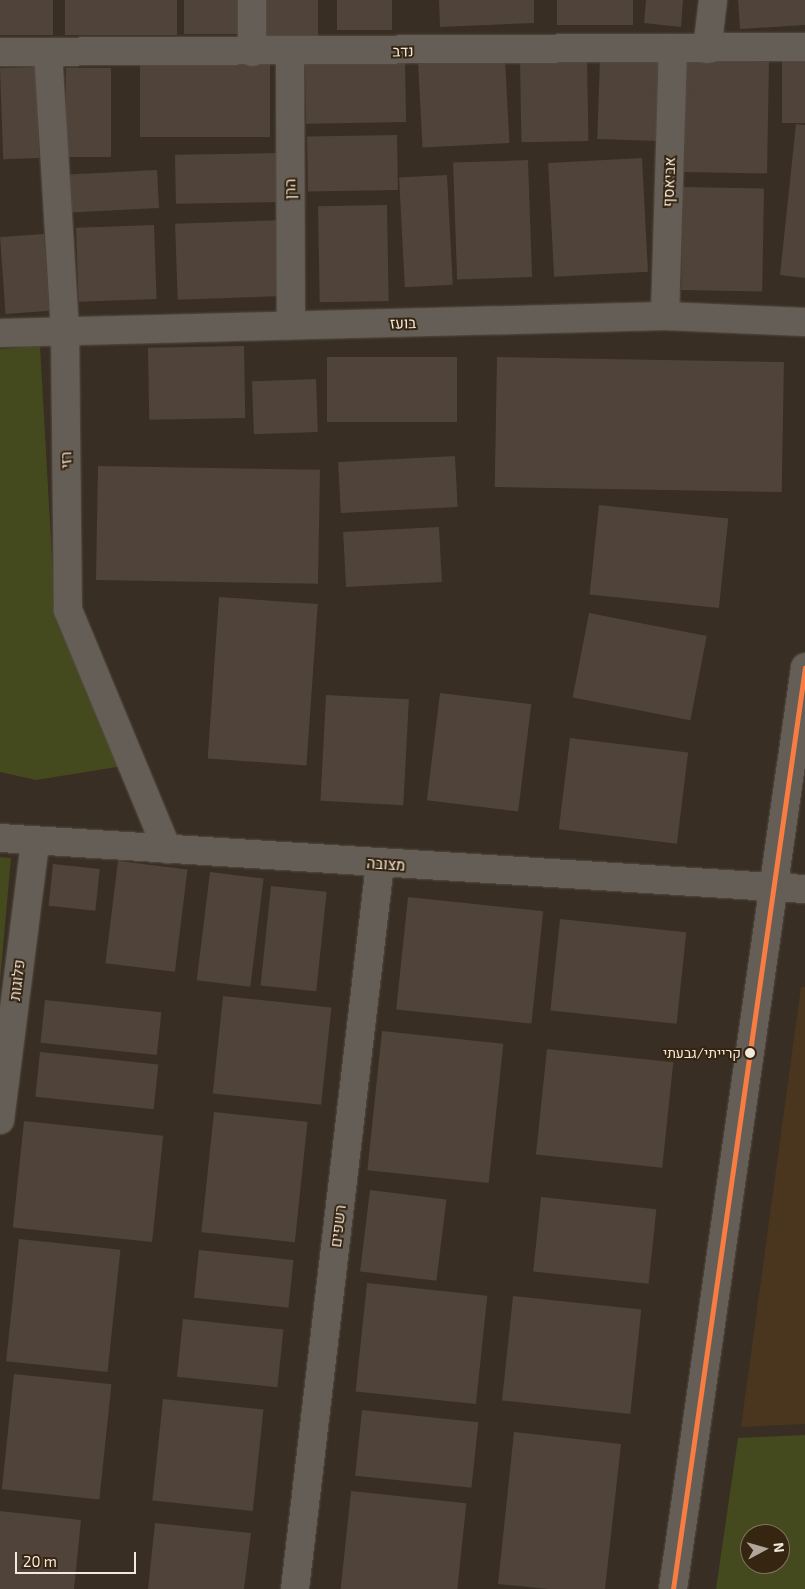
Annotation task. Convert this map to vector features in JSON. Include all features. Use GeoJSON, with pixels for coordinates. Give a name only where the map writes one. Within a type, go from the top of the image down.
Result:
{"type":"FeatureCollection","features":[{"type":"Feature","properties":{"kind":"street"},"geometry":{"type":"LineString","coordinates":[[252,0],[252,52]]}},
{"type":"Feature","properties":{"kind":"street"},"geometry":{"type":"LineString","coordinates":[[707,49],[712,0]]}},
{"type":"Feature","properties":{"kind":"street","name":"נדב"},"geometry":{"type":"LineString","coordinates":[[0,52],[290,52],[805,47]]}},
{"type":"Feature","properties":{"kind":"street","name":"אביאסף"},"geometry":{"type":"LineString","coordinates":[[665,316],[674,48]]}},
{"type":"Feature","properties":{"kind":"street","name":"רזי"},"geometry":{"type":"LineString","coordinates":[[48,52],[65,330],[68,610],[167,849]]}},
{"type":"Feature","properties":{"kind":"street","name":"הרן"},"geometry":{"type":"LineString","coordinates":[[290,52],[291,325]]}},
{"type":"Feature","properties":{"kind":"street","name":"בועז"},"geometry":{"type":"LineString","coordinates":[[0,333],[665,316],[805,322]]}},
{"type":"Feature","properties":{"kind":"street"},"geometry":{"type":"LineString","coordinates":[[672,1589],[805,668]]}},
{"type":"Feature","properties":{"kind":"street","name":"מצובה"},"geometry":{"type":"LineString","coordinates":[[0,838],[773,890],[805,889]]}},
{"type":"Feature","properties":{"kind":"street","name":"פלוגות"},"geometry":{"type":"LineString","coordinates":[[0,1120],[35,841]]}},
{"type":"Feature","properties":{"kind":"street","name":"רשפים"},"geometry":{"type":"LineString","coordinates":[[296,1589],[380,864]]}},
{"type":"Feature","properties":{"kind":"shaded area"},"geometry":{"type":"Polygon","coordinates":[[[801,987],[805,987],[805,1424],[741,1427],[801,987]]]}},
{"type":"Feature","properties":{"kind":"green space"},"geometry":{"type":"Polygon","coordinates":[[[40,346],[55,611],[123,766],[36,780],[0,772],[0,349],[40,346]]]}},
{"type":"Feature","properties":{"kind":"green space"},"geometry":{"type":"Polygon","coordinates":[[[0,857],[11,858],[0,981],[0,857]]]}},
{"type":"Feature","properties":{"kind":"green space"},"geometry":{"type":"Polygon","coordinates":[[[805,1435],[805,1589],[716,1589],[738,1438],[805,1435]]]}},
{"type":"Feature","properties":{"kind":"building"},"geometry":{"type":"Polygon","coordinates":[[[0,0],[53,0],[53,35],[0,35],[0,0]]]}},
{"type":"Feature","properties":{"kind":"building"},"geometry":{"type":"Polygon","coordinates":[[[65,0],[177,0],[177,35],[65,35],[65,0]]]}},
{"type":"Feature","properties":{"kind":"building"},"geometry":{"type":"Polygon","coordinates":[[[184,0],[242,0],[242,34],[184,34],[184,0]]]}},
{"type":"Feature","properties":{"kind":"building"},"geometry":{"type":"Polygon","coordinates":[[[263,0],[318,0],[318,37],[263,37],[263,0]]]}},
{"type":"Feature","properties":{"kind":"building"},"geometry":{"type":"Polygon","coordinates":[[[337,0],[392,0],[392,30],[337,30],[337,0]]]}},
{"type":"Feature","properties":{"kind":"building"},"geometry":{"type":"Polygon","coordinates":[[[439,0],[534,0],[534,23],[440,27],[439,0]]]}},
{"type":"Feature","properties":{"kind":"building"},"geometry":{"type":"Polygon","coordinates":[[[557,0],[633,0],[633,25],[557,25],[557,0]]]}},
{"type":"Feature","properties":{"kind":"building"},"geometry":{"type":"Polygon","coordinates":[[[646,0],[683,0],[681,27],[644,23],[646,0]]]}},
{"type":"Feature","properties":{"kind":"building"},"geometry":{"type":"Polygon","coordinates":[[[738,0],[805,0],[805,25],[740,29],[738,0]]]}},
{"type":"Feature","properties":{"kind":"building"},"geometry":{"type":"Polygon","coordinates":[[[782,58],[805,58],[805,123],[782,123],[782,58]]]}},
{"type":"Feature","properties":{"kind":"building"},"geometry":{"type":"Polygon","coordinates":[[[505,59],[509,143],[423,147],[418,64],[505,59]]]}},
{"type":"Feature","properties":{"kind":"building"},"geometry":{"type":"Polygon","coordinates":[[[587,59],[588,141],[521,142],[520,60],[587,59]]]}},
{"type":"Feature","properties":{"kind":"building"},"geometry":{"type":"Polygon","coordinates":[[[600,59],[661,61],[658,141],[597,139],[600,59]]]}},
{"type":"Feature","properties":{"kind":"building"},"geometry":{"type":"Polygon","coordinates":[[[405,60],[406,122],[306,124],[305,62],[405,60]]]}},
{"type":"Feature","properties":{"kind":"building"},"geometry":{"type":"Polygon","coordinates":[[[686,60],[769,61],[767,173],[684,172],[686,60]]]}},
{"type":"Feature","properties":{"kind":"building"},"geometry":{"type":"Polygon","coordinates":[[[140,64],[270,64],[270,137],[140,137],[140,64]]]}},
{"type":"Feature","properties":{"kind":"building"},"geometry":{"type":"Polygon","coordinates":[[[36,67],[39,158],[3,159],[0,68],[36,67]]]}},
{"type":"Feature","properties":{"kind":"building"},"geometry":{"type":"Polygon","coordinates":[[[66,68],[111,68],[111,157],[66,157],[66,68]]]}},
{"type":"Feature","properties":{"kind":"building"},"geometry":{"type":"Polygon","coordinates":[[[796,124],[805,125],[805,278],[780,275],[796,124]]]}},
{"type":"Feature","properties":{"kind":"building"},"geometry":{"type":"Polygon","coordinates":[[[397,135],[398,190],[308,192],[307,137],[397,135]]]}},
{"type":"Feature","properties":{"kind":"building"},"geometry":{"type":"Polygon","coordinates":[[[278,153],[279,202],[176,204],[175,155],[278,153]]]}},
{"type":"Feature","properties":{"kind":"building"},"geometry":{"type":"Polygon","coordinates":[[[642,158],[648,272],[554,277],[548,163],[642,158]]]}},
{"type":"Feature","properties":{"kind":"building"},"geometry":{"type":"Polygon","coordinates":[[[528,160],[532,277],[457,280],[453,163],[528,160]]]}},
{"type":"Feature","properties":{"kind":"building"},"geometry":{"type":"Polygon","coordinates":[[[157,170],[159,208],[71,213],[69,175],[157,170]]]}},
{"type":"Feature","properties":{"kind":"building"},"geometry":{"type":"Polygon","coordinates":[[[447,175],[453,285],[405,287],[399,178],[447,175]]]}},
{"type":"Feature","properties":{"kind":"building"},"geometry":{"type":"Polygon","coordinates":[[[683,187],[764,188],[762,291],[681,290],[683,187]]]}},
{"type":"Feature","properties":{"kind":"building"},"geometry":{"type":"Polygon","coordinates":[[[387,205],[389,301],[320,302],[318,206],[387,205]]]}},
{"type":"Feature","properties":{"kind":"building"},"geometry":{"type":"Polygon","coordinates":[[[282,220],[285,296],[178,300],[175,224],[282,220]]]}},
{"type":"Feature","properties":{"kind":"building"},"geometry":{"type":"Polygon","coordinates":[[[154,225],[157,299],[79,302],[76,228],[154,225]]]}},
{"type":"Feature","properties":{"kind":"building"},"geometry":{"type":"Polygon","coordinates":[[[44,234],[49,311],[5,314],[0,237],[44,234]]]}},
{"type":"Feature","properties":{"kind":"building"},"geometry":{"type":"Polygon","coordinates":[[[244,346],[245,418],[149,420],[148,348],[244,346]]]}},
{"type":"Feature","properties":{"kind":"building"},"geometry":{"type":"Polygon","coordinates":[[[327,357],[457,357],[457,422],[327,422],[327,357]]]}},
{"type":"Feature","properties":{"kind":"building"},"geometry":{"type":"Polygon","coordinates":[[[497,357],[784,362],[782,492],[495,487],[497,357]]]}},
{"type":"Feature","properties":{"kind":"building"},"geometry":{"type":"Polygon","coordinates":[[[316,379],[318,432],[254,434],[252,381],[316,379]]]}},
{"type":"Feature","properties":{"kind":"building"},"geometry":{"type":"Polygon","coordinates":[[[455,456],[458,507],[341,513],[338,462],[455,456]]]}},
{"type":"Feature","properties":{"kind":"building"},"geometry":{"type":"Polygon","coordinates":[[[98,466],[320,470],[318,584],[96,580],[98,466]]]}},
{"type":"Feature","properties":{"kind":"building"},"geometry":{"type":"Polygon","coordinates":[[[599,505],[728,519],[719,608],[590,595],[599,505]]]}},
{"type":"Feature","properties":{"kind":"building"},"geometry":{"type":"Polygon","coordinates":[[[439,527],[442,582],[346,587],[343,532],[439,527]]]}},
{"type":"Feature","properties":{"kind":"building"},"geometry":{"type":"Polygon","coordinates":[[[219,597],[318,604],[306,766],[208,759],[219,597]]]}},
{"type":"Feature","properties":{"kind":"building"},"geometry":{"type":"Polygon","coordinates":[[[589,613],[707,636],[690,720],[573,697],[589,613]]]}},
{"type":"Feature","properties":{"kind":"building"},"geometry":{"type":"Polygon","coordinates":[[[440,693],[531,704],[518,811],[427,800],[440,693]]]}},
{"type":"Feature","properties":{"kind":"building"},"geometry":{"type":"Polygon","coordinates":[[[326,695],[409,699],[403,805],[320,801],[326,695]]]}},
{"type":"Feature","properties":{"kind":"building"},"geometry":{"type":"Polygon","coordinates":[[[570,738],[688,753],[677,844],[559,829],[570,738]]]}},
{"type":"Feature","properties":{"kind":"building"},"geometry":{"type":"Polygon","coordinates":[[[118,861],[187,870],[175,972],[105,963],[118,861]]]}},
{"type":"Feature","properties":{"kind":"building"},"geometry":{"type":"Polygon","coordinates":[[[53,864],[100,869],[95,911],[49,906],[53,864]]]}},
{"type":"Feature","properties":{"kind":"building"},"geometry":{"type":"Polygon","coordinates":[[[210,872],[264,879],[250,987],[197,980],[210,872]]]}},
{"type":"Feature","properties":{"kind":"building"},"geometry":{"type":"Polygon","coordinates":[[[271,886],[327,892],[316,991],[261,985],[271,886]]]}},
{"type":"Feature","properties":{"kind":"building"},"geometry":{"type":"Polygon","coordinates":[[[408,897],[543,911],[531,1024],[396,1009],[408,897]]]}},
{"type":"Feature","properties":{"kind":"building"},"geometry":{"type":"Polygon","coordinates":[[[560,919],[686,932],[677,1024],[550,1010],[560,919]]]}},
{"type":"Feature","properties":{"kind":"building"},"geometry":{"type":"Polygon","coordinates":[[[223,996],[331,1007],[321,1105],[213,1093],[223,996]]]}},
{"type":"Feature","properties":{"kind":"building"},"geometry":{"type":"Polygon","coordinates":[[[45,1000],[161,1012],[157,1055],[41,1043],[45,1000]]]}},
{"type":"Feature","properties":{"kind":"building"},"geometry":{"type":"Polygon","coordinates":[[[382,1031],[503,1044],[489,1183],[367,1170],[382,1031]]]}},
{"type":"Feature","properties":{"kind":"building"},"geometry":{"type":"Polygon","coordinates":[[[547,1049],[673,1062],[662,1168],[536,1154],[547,1049]]]}},
{"type":"Feature","properties":{"kind":"building"},"geometry":{"type":"Polygon","coordinates":[[[40,1052],[158,1064],[154,1109],[35,1097],[40,1052]]]}},
{"type":"Feature","properties":{"kind":"building"},"geometry":{"type":"Polygon","coordinates":[[[214,1112],[307,1122],[295,1242],[201,1232],[214,1112]]]}},
{"type":"Feature","properties":{"kind":"building"},"geometry":{"type":"Polygon","coordinates":[[[24,1121],[163,1136],[152,1242],[13,1227],[24,1121]]]}},
{"type":"Feature","properties":{"kind":"building"},"geometry":{"type":"Polygon","coordinates":[[[370,1190],[446,1199],[436,1281],[360,1271],[370,1190]]]}},
{"type":"Feature","properties":{"kind":"building"},"geometry":{"type":"Polygon","coordinates":[[[541,1197],[656,1209],[649,1284],[533,1272],[541,1197]]]}},
{"type":"Feature","properties":{"kind":"building"},"geometry":{"type":"Polygon","coordinates":[[[19,1239],[120,1250],[108,1372],[6,1361],[19,1239]]]}},
{"type":"Feature","properties":{"kind":"building"},"geometry":{"type":"Polygon","coordinates":[[[199,1250],[293,1260],[288,1308],[194,1298],[199,1250]]]}},
{"type":"Feature","properties":{"kind":"building"},"geometry":{"type":"Polygon","coordinates":[[[367,1283],[487,1296],[476,1404],[356,1391],[367,1283]]]}},
{"type":"Feature","properties":{"kind":"building"},"geometry":{"type":"Polygon","coordinates":[[[513,1296],[641,1309],[630,1414],[502,1400],[513,1296]]]}},
{"type":"Feature","properties":{"kind":"building"},"geometry":{"type":"Polygon","coordinates":[[[183,1319],[283,1330],[277,1387],[177,1377],[183,1319]]]}},
{"type":"Feature","properties":{"kind":"building"},"geometry":{"type":"Polygon","coordinates":[[[14,1374],[111,1384],[99,1500],[2,1489],[14,1374]]]}},
{"type":"Feature","properties":{"kind":"building"},"geometry":{"type":"Polygon","coordinates":[[[163,1399],[263,1410],[253,1511],[152,1500],[163,1399]]]}},
{"type":"Feature","properties":{"kind":"building"},"geometry":{"type":"Polygon","coordinates":[[[362,1410],[478,1422],[471,1488],[355,1476],[362,1410]]]}},
{"type":"Feature","properties":{"kind":"building"},"geometry":{"type":"Polygon","coordinates":[[[514,1432],[621,1444],[605,1589],[549,1589],[498,1584],[514,1432]]]}},
{"type":"Feature","properties":{"kind":"building"},"geometry":{"type":"Polygon","coordinates":[[[351,1491],[466,1503],[457,1589],[341,1589],[351,1491]]]}},
{"type":"Feature","properties":{"kind":"building"},"geometry":{"type":"Polygon","coordinates":[[[0,1511],[81,1520],[74,1589],[0,1589],[0,1511]]]}},
{"type":"Feature","properties":{"kind":"building"},"geometry":{"type":"Polygon","coordinates":[[[155,1523],[251,1533],[244,1589],[148,1589],[155,1523]]]}},
{"type":"Feature","properties":{"kind":"transit line"},"geometry":{"type":"LineString","coordinates":[[673,1589],[805,667]]}},
{"type":"Feature","properties":{"kind":"place","name":"קרייתי/גבעתי"},"geometry":{"type":"Point","coordinates":[750,1053]}}]}
